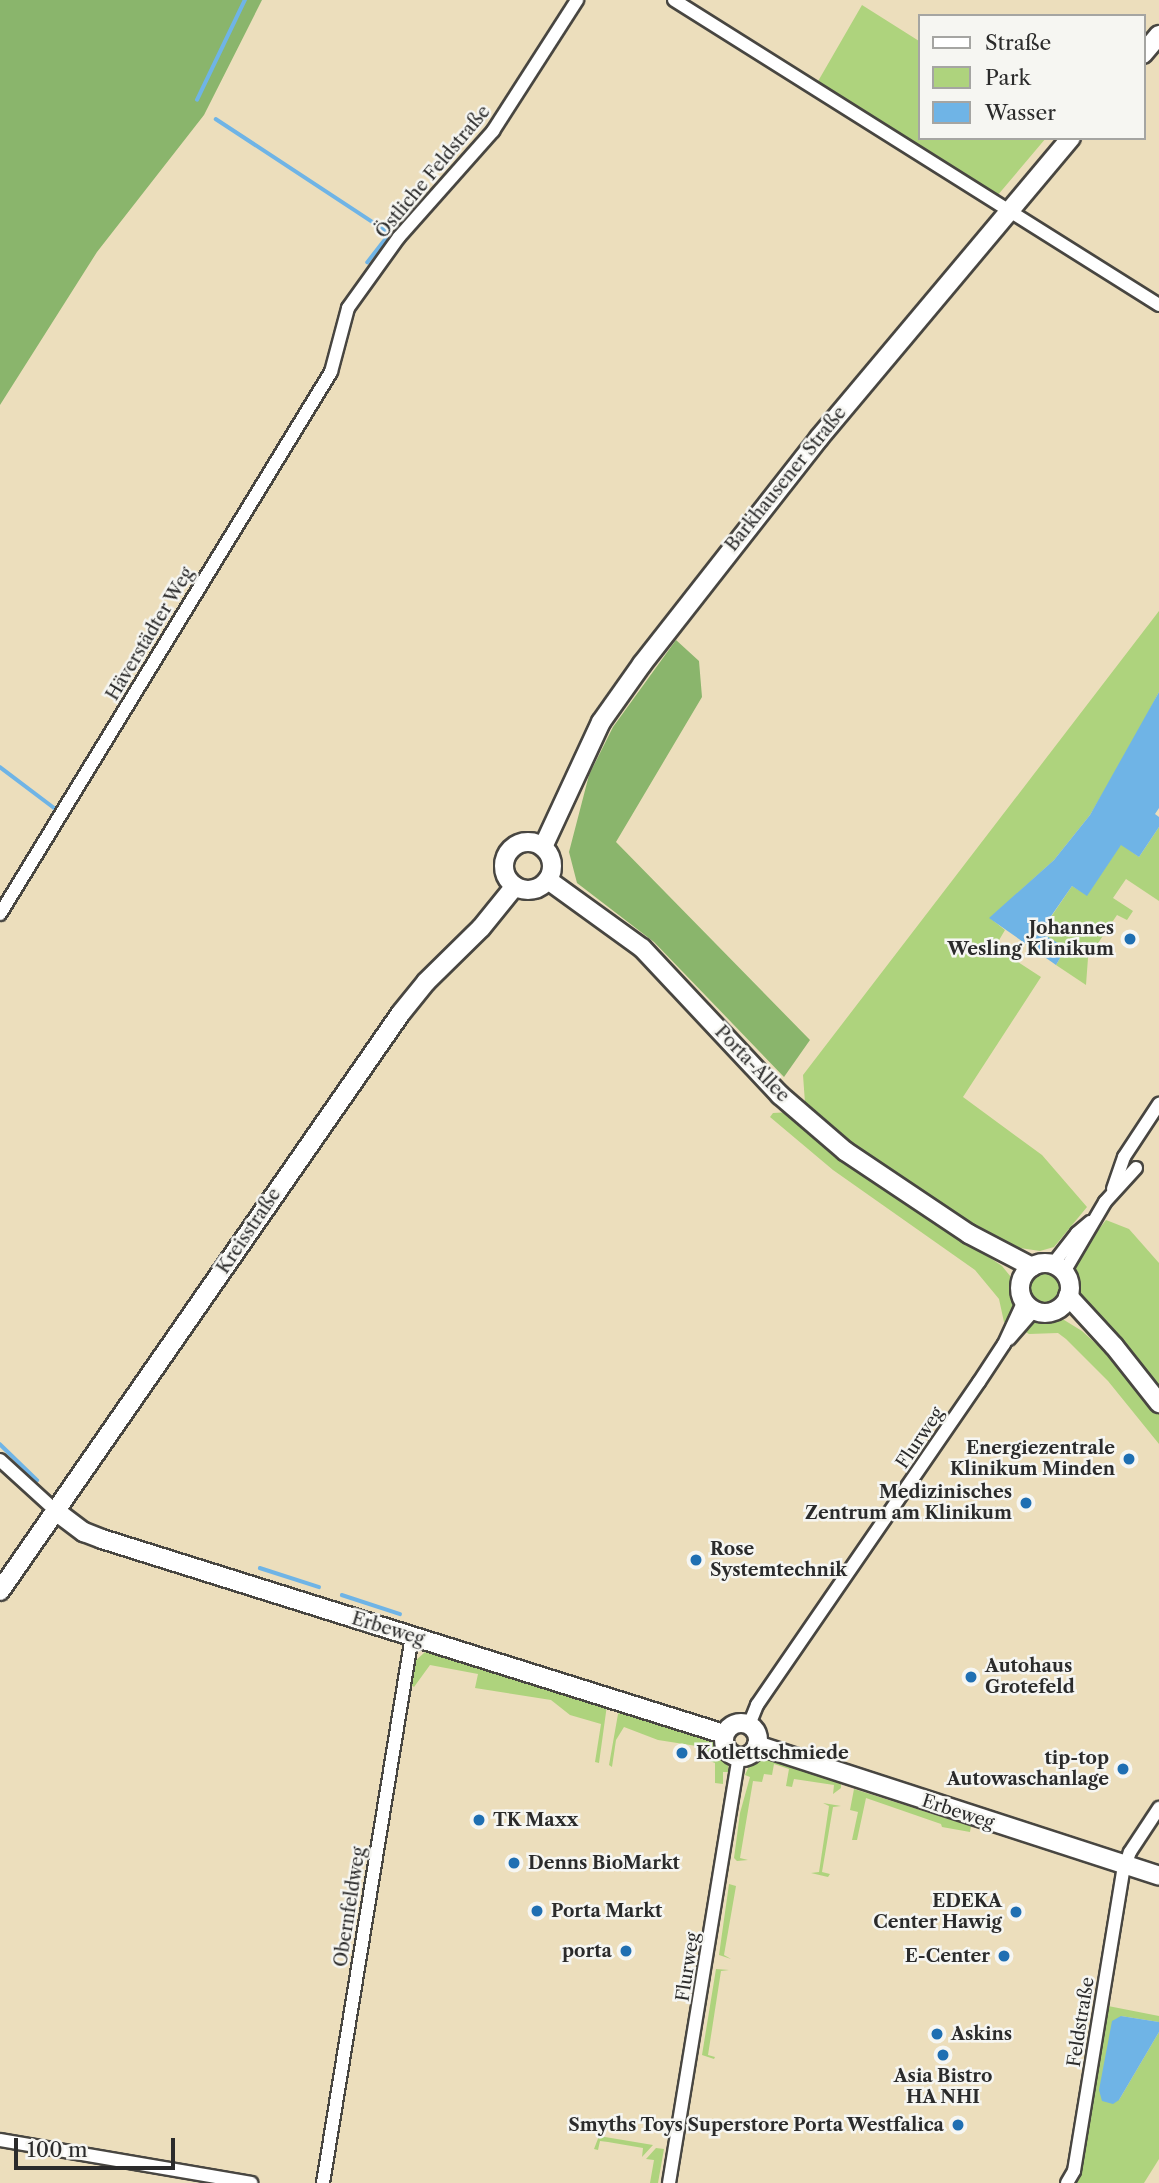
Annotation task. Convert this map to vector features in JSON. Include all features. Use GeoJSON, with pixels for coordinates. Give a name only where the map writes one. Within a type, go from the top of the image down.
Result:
{"type":"FeatureCollection","features":[{"type":"Feature","properties":{"kind":"street","name":"Östliche Feldstraße"},"geometry":{"type":"LineString","coordinates":[[331,372],[348,308],[399,237],[493,131],[577,0]]}},
{"type":"Feature","properties":{"kind":"street"},"geometry":{"type":"LineString","coordinates":[[674,0],[1159,305]]}},
{"type":"Feature","properties":{"kind":"street"},"geometry":{"type":"LineString","coordinates":[[1145,52],[1159,35]]}},
{"type":"Feature","properties":{"kind":"street","name":"Barkhausener Straße"},"geometry":{"type":"LineString","coordinates":[[543,847],[601,722],[642,664],[794,468],[1068,140]]}},
{"type":"Feature","properties":{"kind":"street","name":"Häverstädter Weg"},"geometry":{"type":"LineString","coordinates":[[0,914],[331,372]]}},
{"type":"Feature","properties":{"kind":"street"},"geometry":{"type":"LineString","coordinates":[[528,841],[543,847],[551,859],[548,880],[534,889],[515,886],[504,869],[507,853],[520,843],[528,841]]}},
{"type":"Feature","properties":{"kind":"street","name":"Porta-Allee"},"geometry":{"type":"LineString","coordinates":[[548,880],[642,948],[780,1095],[836,1143],[908,1196],[1027,1273]]}},
{"type":"Feature","properties":{"kind":"street","name":"Kreisstraße"},"geometry":{"type":"LineString","coordinates":[[0,1591],[401,1013],[426,982],[481,928],[515,886]]}},
{"type":"Feature","properties":{"kind":"street"},"geometry":{"type":"LineString","coordinates":[[1113,1190],[1124,1157],[1159,1104]]}},
{"type":"Feature","properties":{"kind":"street"},"geometry":{"type":"LineString","coordinates":[[1059,1268],[1077,1233],[1093,1219],[1113,1190],[1136,1168]]}},
{"type":"Feature","properties":{"kind":"street"},"geometry":{"type":"LineString","coordinates":[[1059,1268],[1069,1283],[1063,1302],[1046,1312],[1029,1305],[1027,1273],[1059,1268]]}},
{"type":"Feature","properties":{"kind":"street"},"geometry":{"type":"LineString","coordinates":[[1063,1302],[1130,1368],[1159,1403]]}},
{"type":"Feature","properties":{"kind":"street","name":"Flurweg"},"geometry":{"type":"LineString","coordinates":[[749,1725],[757,1705],[1029,1305]]}},
{"type":"Feature","properties":{"kind":"street"},"geometry":{"type":"LineString","coordinates":[[0,1460],[57,1512]]}},
{"type":"Feature","properties":{"kind":"street","name":"Erbeweg"},"geometry":{"type":"LineString","coordinates":[[57,1512],[84,1532],[102,1539],[724,1734]]}},
{"type":"Feature","properties":{"kind":"street","name":"Obernfeldweg"},"geometry":{"type":"LineString","coordinates":[[323,2183],[412,1636]]}},
{"type":"Feature","properties":{"kind":"street"},"geometry":{"type":"LineString","coordinates":[[735,1724],[749,1725],[756,1734],[757,1745],[751,1753],[739,1757],[727,1751],[724,1734],[735,1724]]}},
{"type":"Feature","properties":{"kind":"street","name":"Erbeweg"},"geometry":{"type":"LineString","coordinates":[[757,1745],[1159,1876]]}},
{"type":"Feature","properties":{"kind":"street","name":"Flurweg"},"geometry":{"type":"LineString","coordinates":[[668,2183],[739,1757]]}},
{"type":"Feature","properties":{"kind":"street","name":"Feldstraße"},"geometry":{"type":"LineString","coordinates":[[1067,2183],[1074,2171],[1125,1865],[1130,1852],[1159,1808]]}},
{"type":"Feature","properties":{"kind":"street"},"geometry":{"type":"LineString","coordinates":[[1,2140],[251,2183]]}},
{"type":"Feature","properties":{"kind":"green space"},"geometry":{"type":"Polygon","coordinates":[[[0,0],[262,0],[204,115],[97,252],[0,405],[0,0]]]}},
{"type":"Feature","properties":{"kind":"green space"},"geometry":{"type":"Polygon","coordinates":[[[862,5],[918,40],[918,140],[1044,140],[997,196],[817,83],[862,5]]]}},
{"type":"Feature","properties":{"kind":"green space"},"geometry":{"type":"Polygon","coordinates":[[[1159,611],[1159,692],[1129,749],[1090,815],[1054,860],[990,918],[1005,930],[995,947],[1041,977],[963,1097],[1042,1155],[1087,1207],[1054,1247],[1040,1251],[1020,1248],[1017,1254],[851,1146],[805,1103],[803,1075],[1159,611]]]}},
{"type":"Feature","properties":{"kind":"green space"},"geometry":{"type":"Polygon","coordinates":[[[676,640],[699,661],[702,697],[616,842],[810,1040],[784,1077],[654,942],[577,883],[569,852],[589,775],[613,727],[676,640]]]}},
{"type":"Feature","properties":{"kind":"green space"},"geometry":{"type":"Polygon","coordinates":[[[1159,827],[1159,901],[1126,879],[1113,898],[1133,911],[1127,920],[1117,915],[1088,958],[1086,985],[1056,965],[1066,948],[1040,933],[1072,886],[1087,895],[1121,844],[1139,857],[1159,827]]]}},
{"type":"Feature","properties":{"kind":"green space"},"geometry":{"type":"Polygon","coordinates":[[[791,1112],[837,1153],[1002,1266],[1015,1282],[1018,1292],[1018,1302],[1008,1324],[1004,1322],[999,1299],[975,1270],[833,1170],[770,1117],[773,1113],[791,1112]]]}},
{"type":"Feature","properties":{"kind":"green space"},"geometry":{"type":"Polygon","coordinates":[[[1106,1220],[1129,1229],[1159,1263],[1159,1392],[1075,1294],[1072,1264],[1106,1220]]]}},
{"type":"Feature","properties":{"kind":"green space"},"geometry":{"type":"Polygon","coordinates":[[[1045,1271],[1057,1276],[1062,1288],[1057,1300],[1045,1305],[1033,1300],[1028,1288],[1033,1276],[1045,1271]]]}},
{"type":"Feature","properties":{"kind":"green space"},"geometry":{"type":"Polygon","coordinates":[[[1056,1315],[1082,1331],[1116,1362],[1151,1402],[1159,1414],[1159,1444],[1108,1381],[1066,1339],[1058,1333],[1029,1334],[1024,1331],[1033,1319],[1056,1315]]]}},
{"type":"Feature","properties":{"kind":"green space"},"geometry":{"type":"Polygon","coordinates":[[[425,1652],[440,1656],[449,1655],[607,1705],[599,1763],[595,1762],[601,1724],[570,1715],[551,1700],[475,1688],[478,1674],[430,1665],[414,1687],[410,1684],[413,1663],[425,1652]]]}},
{"type":"Feature","properties":{"kind":"green space"},"geometry":{"type":"Polygon","coordinates":[[[623,1710],[711,1737],[728,1765],[729,1772],[723,1772],[723,1784],[715,1783],[715,1763],[702,1758],[703,1747],[658,1740],[624,1727],[616,1740],[612,1767],[609,1765],[618,1714],[623,1710]]]}},
{"type":"Feature","properties":{"kind":"green space"},"geometry":{"type":"Polygon","coordinates":[[[766,1756],[829,1775],[830,1780],[841,1784],[841,1788],[833,1794],[834,1785],[794,1779],[792,1787],[786,1786],[789,1769],[774,1764],[772,1775],[764,1774],[762,1782],[753,1781],[740,1858],[748,1860],[737,1861],[734,1858],[740,1813],[750,1777],[745,1775],[750,1764],[766,1756]]]}},
{"type":"Feature","properties":{"kind":"green space"},"geometry":{"type":"Polygon","coordinates":[[[854,1789],[971,1826],[970,1832],[942,1827],[941,1824],[866,1798],[857,1840],[852,1840],[858,1812],[850,1810],[854,1789]]]}},
{"type":"Feature","properties":{"kind":"green space"},"geometry":{"type":"Polygon","coordinates":[[[823,1803],[841,1806],[833,1807],[822,1872],[830,1874],[828,1877],[811,1873],[819,1872],[829,1806],[823,1803]]]}},
{"type":"Feature","properties":{"kind":"green space"},"geometry":{"type":"Polygon","coordinates":[[[729,1884],[736,1886],[724,1955],[731,1959],[719,1955],[729,1884]]]}},
{"type":"Feature","properties":{"kind":"green space"},"geometry":{"type":"Polygon","coordinates":[[[716,1969],[729,1970],[721,1971],[708,2055],[715,2057],[714,2059],[702,2055],[716,1969]]]}},
{"type":"Feature","properties":{"kind":"green space"},"geometry":{"type":"Polygon","coordinates":[[[1103,2005],[1159,2016],[1159,2022],[1121,2016],[1119,2100],[1159,2032],[1159,2159],[1144,2183],[1072,2183],[1103,2005]]]}},
{"type":"Feature","properties":{"kind":"green space"},"geometry":{"type":"Polygon","coordinates":[[[599,2136],[653,2145],[642,2157],[643,2148],[608,2142],[600,2141],[598,2150],[594,2149],[599,2136]]]}},
{"type":"Feature","properties":{"kind":"green space"},"geometry":{"type":"Polygon","coordinates":[[[656,2148],[664,2149],[658,2183],[650,2183],[654,2160],[646,2159],[656,2148]]]}},
{"type":"Feature","properties":{"kind":"water"},"geometry":{"type":"Polygon","coordinates":[[[1159,692],[1159,808],[1155,814],[1159,817],[1159,827],[1139,857],[1121,845],[1087,896],[1072,886],[1040,932],[1066,948],[1056,965],[989,918],[1054,860],[1090,815],[1159,692]]]}},
{"type":"Feature","properties":{"kind":"water"},"geometry":{"type":"Polygon","coordinates":[[[1121,2016],[1159,2022],[1159,2032],[1119,2100],[1113,2104],[1102,2101],[1099,2090],[1112,2021],[1121,2016]]]}},
{"type":"Feature","properties":{"kind":"waterway"},"geometry":{"type":"LineString","coordinates":[[197,100],[245,0]]}},
{"type":"Feature","properties":{"kind":"waterway"},"geometry":{"type":"LineString","coordinates":[[216,119],[388,232],[387,238],[368,262]]}},
{"type":"Feature","properties":{"kind":"waterway"},"geometry":{"type":"LineString","coordinates":[[0,767],[57,810],[55,813]]}},
{"type":"Feature","properties":{"kind":"waterway"},"geometry":{"type":"LineString","coordinates":[[0,1444],[37,1480]]}},
{"type":"Feature","properties":{"kind":"waterway"},"geometry":{"type":"LineString","coordinates":[[260,1568],[319,1587]]}},
{"type":"Feature","properties":{"kind":"waterway"},"geometry":{"type":"LineString","coordinates":[[342,1595],[400,1614]]}},
{"type":"Feature","properties":{"kind":"place","name":"Johannes Wesling Klinikum"},"geometry":{"type":"Point","coordinates":[1130,939]}},
{"type":"Feature","properties":{"kind":"place","name":"Energiezentrale Klinikum Minden"},"geometry":{"type":"Point","coordinates":[1129,1459]}},
{"type":"Feature","properties":{"kind":"place","name":"Medizinisches Zentrum am Klinikum"},"geometry":{"type":"Point","coordinates":[1026,1503]}},
{"type":"Feature","properties":{"kind":"place","name":"Rose Systemtechnik"},"geometry":{"type":"Point","coordinates":[696,1560]}},
{"type":"Feature","properties":{"kind":"place","name":"Autohaus Grotefeld"},"geometry":{"type":"Point","coordinates":[971,1677]}},
{"type":"Feature","properties":{"kind":"place","name":"Kotlettschmiede"},"geometry":{"type":"Point","coordinates":[682,1753]}},
{"type":"Feature","properties":{"kind":"place","name":"tip-top Autowaschanlage"},"geometry":{"type":"Point","coordinates":[1123,1769]}},
{"type":"Feature","properties":{"kind":"place","name":"TK Maxx"},"geometry":{"type":"Point","coordinates":[479,1820]}},
{"type":"Feature","properties":{"kind":"place","name":"Denns BioMarkt"},"geometry":{"type":"Point","coordinates":[514,1863]}},
{"type":"Feature","properties":{"kind":"place","name":"Porta Markt"},"geometry":{"type":"Point","coordinates":[537,1911]}},
{"type":"Feature","properties":{"kind":"place","name":"EDEKA Center Hawig"},"geometry":{"type":"Point","coordinates":[1016,1912]}},
{"type":"Feature","properties":{"kind":"place","name":"porta"},"geometry":{"type":"Point","coordinates":[626,1951]}},
{"type":"Feature","properties":{"kind":"place","name":"E-Center"},"geometry":{"type":"Point","coordinates":[1004,1956]}},
{"type":"Feature","properties":{"kind":"place","name":"Askins"},"geometry":{"type":"Point","coordinates":[937,2034]}},
{"type":"Feature","properties":{"kind":"place","name":"Asia Bistro HA NHI"},"geometry":{"type":"Point","coordinates":[943,2055]}},
{"type":"Feature","properties":{"kind":"place","name":"Smyths Toys Superstore Porta Westfalica"},"geometry":{"type":"Point","coordinates":[958,2125]}}]}
